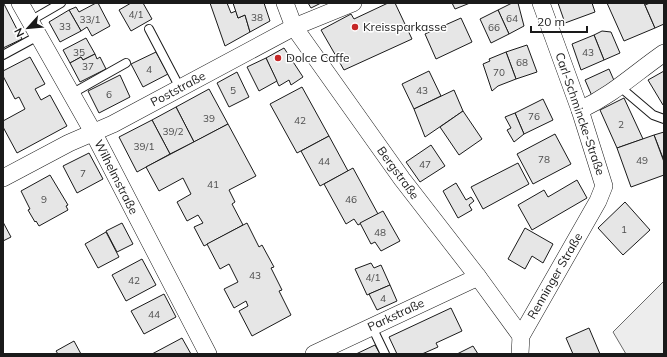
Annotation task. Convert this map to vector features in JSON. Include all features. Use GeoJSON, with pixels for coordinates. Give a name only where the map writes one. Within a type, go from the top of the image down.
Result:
{"type":"FeatureCollection","features":[{"type":"Feature","properties":{"kind":"street","name":"Wilhelmstraße"},"geometry":{"type":"LineString","coordinates":[[20,3],[92,132],[208,354]]}},
{"type":"Feature","properties":{"kind":"street","name":"Bergstraße"},"geometry":{"type":"LineString","coordinates":[[285,3],[294,27],[402,179],[478,277],[521,336]]}},
{"type":"Feature","properties":{"kind":"street","name":"Poststraße"},"geometry":{"type":"LineString","coordinates":[[3,178],[69,143],[113,124],[294,27],[353,3]]}},
{"type":"Feature","properties":{"kind":"street","name":"Carl-Schmincke-Straße"},"geometry":{"type":"LineString","coordinates":[[542,3],[580,110],[604,186],[598,201]]}},
{"type":"Feature","properties":{"kind":"street"},"geometry":{"type":"LineString","coordinates":[[580,110],[600,100],[620,87],[664,53]]}},
{"type":"Feature","properties":{"kind":"street","name":"Renninger Straße"},"geometry":{"type":"LineString","coordinates":[[520,354],[521,336],[598,201]]}},
{"type":"Feature","properties":{"kind":"street","name":"Parkstraße"},"geometry":{"type":"LineString","coordinates":[[314,354],[478,277]]}},
{"type":"Feature","properties":{"kind":"lane"},"geometry":{"type":"LineString","coordinates":[[30,20],[61,3]]}},
{"type":"Feature","properties":{"kind":"lane"},"geometry":{"type":"LineString","coordinates":[[149,29],[180,88]]}},
{"type":"Feature","properties":{"kind":"lane"},"geometry":{"type":"LineString","coordinates":[[3,55],[38,36]]}},
{"type":"Feature","properties":{"kind":"lane"},"geometry":{"type":"LineString","coordinates":[[71,94],[126,63]]}},
{"type":"Feature","properties":{"kind":"lane"},"geometry":{"type":"LineString","coordinates":[[620,87],[653,115],[664,119]]}},
{"type":"Feature","properties":{"kind":"lane"},"geometry":{"type":"LineString","coordinates":[[372,327],[385,354]]}},
{"type":"Feature","properties":{"kind":"shaded area"},"geometry":{"type":"Polygon","coordinates":[[[664,281],[664,354],[626,354],[613,332],[664,281]]]}},
{"type":"Feature","properties":{"kind":"building"},"geometry":{"type":"Polygon","coordinates":[[[98,3],[110,26],[92,36],[87,27],[81,31],[69,10],[76,7],[79,12],[98,3]]]}},
{"type":"Feature","properties":{"kind":"building"},"geometry":{"type":"Polygon","coordinates":[[[131,3],[143,3],[152,19],[131,31],[119,10],[131,3]]]}},
{"type":"Feature","properties":{"kind":"building"},"geometry":{"type":"Polygon","coordinates":[[[210,3],[227,3],[231,13],[236,11],[238,18],[245,15],[250,32],[225,46],[210,3]]]}},
{"type":"Feature","properties":{"kind":"building"},"geometry":{"type":"Polygon","coordinates":[[[233,3],[264,3],[270,21],[250,32],[245,15],[238,18],[233,3]]]}},
{"type":"Feature","properties":{"kind":"building"},"geometry":{"type":"Polygon","coordinates":[[[308,3],[321,3],[311,8],[308,3]]]}},
{"type":"Feature","properties":{"kind":"building"},"geometry":{"type":"Polygon","coordinates":[[[388,3],[395,3],[412,39],[344,70],[321,30],[351,14],[354,19],[388,3]]]}},
{"type":"Feature","properties":{"kind":"building"},"geometry":{"type":"Polygon","coordinates":[[[452,3],[470,3],[455,9],[452,3]]]}},
{"type":"Feature","properties":{"kind":"building"},"geometry":{"type":"Polygon","coordinates":[[[512,3],[518,3],[524,26],[509,34],[498,10],[512,3]]]}},
{"type":"Feature","properties":{"kind":"building"},"geometry":{"type":"Polygon","coordinates":[[[558,3],[592,3],[595,12],[565,23],[558,3]]]}},
{"type":"Feature","properties":{"kind":"building"},"geometry":{"type":"Polygon","coordinates":[[[607,3],[644,3],[655,28],[624,41],[607,3]]]}},
{"type":"Feature","properties":{"kind":"building"},"geometry":{"type":"Polygon","coordinates":[[[650,3],[664,3],[664,24],[655,28],[645,5],[650,3]]]}},
{"type":"Feature","properties":{"kind":"building"},"geometry":{"type":"Polygon","coordinates":[[[3,4],[22,39],[3,48],[3,4]]]}},
{"type":"Feature","properties":{"kind":"building"},"geometry":{"type":"Polygon","coordinates":[[[69,10],[81,31],[60,42],[49,22],[69,10]]]}},
{"type":"Feature","properties":{"kind":"building"},"geometry":{"type":"Polygon","coordinates":[[[498,10],[509,34],[491,43],[480,19],[498,10]]]}},
{"type":"Feature","properties":{"kind":"building"},"geometry":{"type":"Polygon","coordinates":[[[461,18],[472,42],[436,59],[425,34],[461,18]]]}},
{"type":"Feature","properties":{"kind":"building"},"geometry":{"type":"Polygon","coordinates":[[[602,31],[611,32],[620,53],[604,60],[594,35],[602,31]]]}},
{"type":"Feature","properties":{"kind":"building"},"geometry":{"type":"Polygon","coordinates":[[[594,35],[604,60],[581,70],[572,44],[594,35]]]}},
{"type":"Feature","properties":{"kind":"building"},"geometry":{"type":"Polygon","coordinates":[[[86,38],[95,54],[83,60],[81,57],[70,63],[63,50],[86,38]]]}},
{"type":"Feature","properties":{"kind":"building"},"geometry":{"type":"Polygon","coordinates":[[[527,45],[537,72],[516,79],[506,52],[527,45]]]}},
{"type":"Feature","properties":{"kind":"building"},"geometry":{"type":"Polygon","coordinates":[[[284,48],[303,77],[291,85],[289,80],[279,86],[266,58],[284,48]]]}},
{"type":"Feature","properties":{"kind":"building"},"geometry":{"type":"Polygon","coordinates":[[[156,52],[168,74],[143,87],[131,64],[156,52]]]}},
{"type":"Feature","properties":{"kind":"building"},"geometry":{"type":"Polygon","coordinates":[[[506,52],[516,79],[498,86],[492,91],[483,64],[490,61],[489,59],[506,52]]]}},
{"type":"Feature","properties":{"kind":"building"},"geometry":{"type":"Polygon","coordinates":[[[95,54],[97,59],[100,57],[106,69],[80,82],[70,63],[81,57],[83,60],[95,54]]]}},
{"type":"Feature","properties":{"kind":"building"},"geometry":{"type":"Polygon","coordinates":[[[30,57],[45,84],[35,89],[41,100],[50,95],[67,126],[17,153],[3,127],[3,121],[25,109],[19,97],[15,99],[3,76],[3,71],[30,57]]]}},
{"type":"Feature","properties":{"kind":"building"},"geometry":{"type":"Polygon","coordinates":[[[266,58],[277,81],[259,91],[247,67],[266,58]]]}},
{"type":"Feature","properties":{"kind":"building"},"geometry":{"type":"Polygon","coordinates":[[[609,69],[616,85],[592,96],[585,80],[609,69]]]}},
{"type":"Feature","properties":{"kind":"building"},"geometry":{"type":"Polygon","coordinates":[[[429,71],[441,96],[414,109],[402,84],[429,71]]]}},
{"type":"Feature","properties":{"kind":"building"},"geometry":{"type":"Polygon","coordinates":[[[664,71],[664,104],[663,105],[648,80],[664,71]]]}},
{"type":"Feature","properties":{"kind":"building"},"geometry":{"type":"Polygon","coordinates":[[[237,72],[249,97],[229,107],[217,83],[237,72]]]}},
{"type":"Feature","properties":{"kind":"building"},"geometry":{"type":"Polygon","coordinates":[[[120,75],[130,97],[99,113],[88,91],[120,75]]]}},
{"type":"Feature","properties":{"kind":"building"},"geometry":{"type":"Polygon","coordinates":[[[302,87],[329,136],[297,153],[270,104],[302,87]]]}},
{"type":"Feature","properties":{"kind":"building"},"geometry":{"type":"Polygon","coordinates":[[[209,89],[228,124],[194,142],[176,107],[209,89]]]}},
{"type":"Feature","properties":{"kind":"building"},"geometry":{"type":"Polygon","coordinates":[[[454,90],[463,111],[425,137],[414,109],[454,90]]]}},
{"type":"Feature","properties":{"kind":"building"},"geometry":{"type":"Polygon","coordinates":[[[624,98],[643,139],[617,148],[600,110],[624,98]]]}},
{"type":"Feature","properties":{"kind":"building"},"geometry":{"type":"Polygon","coordinates":[[[543,99],[553,120],[524,134],[515,113],[543,99]]]}},
{"type":"Feature","properties":{"kind":"building"},"geometry":{"type":"Polygon","coordinates":[[[176,107],[194,142],[170,154],[152,120],[176,107]]]}},
{"type":"Feature","properties":{"kind":"building"},"geometry":{"type":"Polygon","coordinates":[[[463,111],[482,139],[459,155],[440,127],[463,111]]]}},
{"type":"Feature","properties":{"kind":"building"},"geometry":{"type":"Polygon","coordinates":[[[515,113],[524,134],[514,142],[507,130],[511,128],[505,117],[515,113]]]}},
{"type":"Feature","properties":{"kind":"building"},"geometry":{"type":"Polygon","coordinates":[[[152,120],[170,154],[137,172],[119,137],[152,120]]]}},
{"type":"Feature","properties":{"kind":"building"},"geometry":{"type":"Polygon","coordinates":[[[228,124],[256,176],[229,190],[235,202],[232,204],[243,225],[204,246],[194,227],[203,223],[198,215],[187,221],[177,202],[191,194],[183,178],[159,191],[146,167],[228,124]]]}},
{"type":"Feature","properties":{"kind":"building"},"geometry":{"type":"Polygon","coordinates":[[[664,132],[664,158],[663,158],[654,135],[664,132]]]}},
{"type":"Feature","properties":{"kind":"building"},"geometry":{"type":"Polygon","coordinates":[[[555,134],[571,164],[533,184],[517,154],[555,134]]]}},
{"type":"Feature","properties":{"kind":"building"},"geometry":{"type":"Polygon","coordinates":[[[654,135],[664,162],[664,175],[631,187],[617,148],[654,135]]]}},
{"type":"Feature","properties":{"kind":"building"},"geometry":{"type":"Polygon","coordinates":[[[329,136],[348,171],[320,186],[301,151],[329,136]]]}},
{"type":"Feature","properties":{"kind":"building"},"geometry":{"type":"Polygon","coordinates":[[[431,145],[445,166],[420,182],[406,162],[431,145]]]}},
{"type":"Feature","properties":{"kind":"building"},"geometry":{"type":"Polygon","coordinates":[[[89,153],[103,179],[77,193],[63,166],[89,153]]]}},
{"type":"Feature","properties":{"kind":"building"},"geometry":{"type":"Polygon","coordinates":[[[518,163],[529,184],[483,209],[471,187],[518,163]]]}},
{"type":"Feature","properties":{"kind":"building"},"geometry":{"type":"Polygon","coordinates":[[[353,168],[378,214],[358,225],[354,219],[346,224],[324,184],[353,168]]]}},
{"type":"Feature","properties":{"kind":"building"},"geometry":{"type":"Polygon","coordinates":[[[50,175],[68,205],[66,206],[68,210],[39,226],[28,210],[30,209],[21,191],[50,175]]]}},
{"type":"Feature","properties":{"kind":"building"},"geometry":{"type":"Polygon","coordinates":[[[577,180],[587,198],[532,230],[518,205],[544,190],[548,197],[577,180]]]}},
{"type":"Feature","properties":{"kind":"building"},"geometry":{"type":"Polygon","coordinates":[[[456,183],[466,200],[471,197],[474,201],[469,205],[472,210],[458,218],[443,191],[456,183]]]}},
{"type":"Feature","properties":{"kind":"building"},"geometry":{"type":"Polygon","coordinates":[[[625,202],[650,230],[623,255],[598,228],[625,202]]]}},
{"type":"Feature","properties":{"kind":"building"},"geometry":{"type":"Polygon","coordinates":[[[383,211],[400,241],[381,251],[375,242],[371,244],[360,223],[383,211]]]}},
{"type":"Feature","properties":{"kind":"building"},"geometry":{"type":"Polygon","coordinates":[[[3,222],[11,237],[3,241],[3,222]]]}},
{"type":"Feature","properties":{"kind":"building"},"geometry":{"type":"Polygon","coordinates":[[[122,223],[133,244],[117,252],[106,231],[122,223]]]}},
{"type":"Feature","properties":{"kind":"building"},"geometry":{"type":"Polygon","coordinates":[[[247,223],[259,247],[262,245],[274,267],[271,268],[282,290],[279,291],[291,315],[252,336],[239,311],[248,306],[246,301],[234,308],[224,289],[238,282],[229,264],[220,269],[207,244],[247,223]]]}},
{"type":"Feature","properties":{"kind":"building"},"geometry":{"type":"Polygon","coordinates":[[[525,228],[553,244],[543,263],[532,256],[525,269],[508,259],[525,228]]]}},
{"type":"Feature","properties":{"kind":"building"},"geometry":{"type":"Polygon","coordinates":[[[106,232],[119,257],[98,268],[85,244],[106,232]]]}},
{"type":"Feature","properties":{"kind":"building"},"geometry":{"type":"Polygon","coordinates":[[[142,259],[156,285],[126,301],[112,275],[142,259]]]}},
{"type":"Feature","properties":{"kind":"building"},"geometry":{"type":"Polygon","coordinates":[[[371,263],[374,268],[381,265],[390,285],[367,295],[355,269],[371,263]]]}},
{"type":"Feature","properties":{"kind":"building"},"geometry":{"type":"Polygon","coordinates":[[[390,285],[397,301],[377,310],[369,294],[390,285]]]}},
{"type":"Feature","properties":{"kind":"building"},"geometry":{"type":"Polygon","coordinates":[[[164,294],[176,317],[144,334],[131,311],[164,294]]]}},
{"type":"Feature","properties":{"kind":"building"},"geometry":{"type":"Polygon","coordinates":[[[451,308],[462,331],[436,343],[438,347],[422,354],[397,354],[389,337],[451,308]]]}},
{"type":"Feature","properties":{"kind":"building"},"geometry":{"type":"Polygon","coordinates":[[[589,328],[600,354],[573,354],[566,338],[589,328]]]}},
{"type":"Feature","properties":{"kind":"building"},"geometry":{"type":"Polygon","coordinates":[[[182,338],[191,354],[152,354],[182,338]]]}},
{"type":"Feature","properties":{"kind":"building"},"geometry":{"type":"Polygon","coordinates":[[[74,341],[81,354],[58,354],[56,351],[74,341]]]}},
{"type":"Feature","properties":{"kind":"building"},"geometry":{"type":"Polygon","coordinates":[[[375,345],[380,354],[356,354],[375,345]]]}},
{"type":"Feature","properties":{"kind":"building"},"geometry":{"type":"Polygon","coordinates":[[[473,346],[478,354],[457,354],[473,346]]]}},
{"type":"Feature","properties":{"kind":"place","name":"Kreissparkasse"},"geometry":{"type":"Point","coordinates":[355,27]}},
{"type":"Feature","properties":{"kind":"place","name":"Dolce Caffe"},"geometry":{"type":"Point","coordinates":[278,58]}}]}
